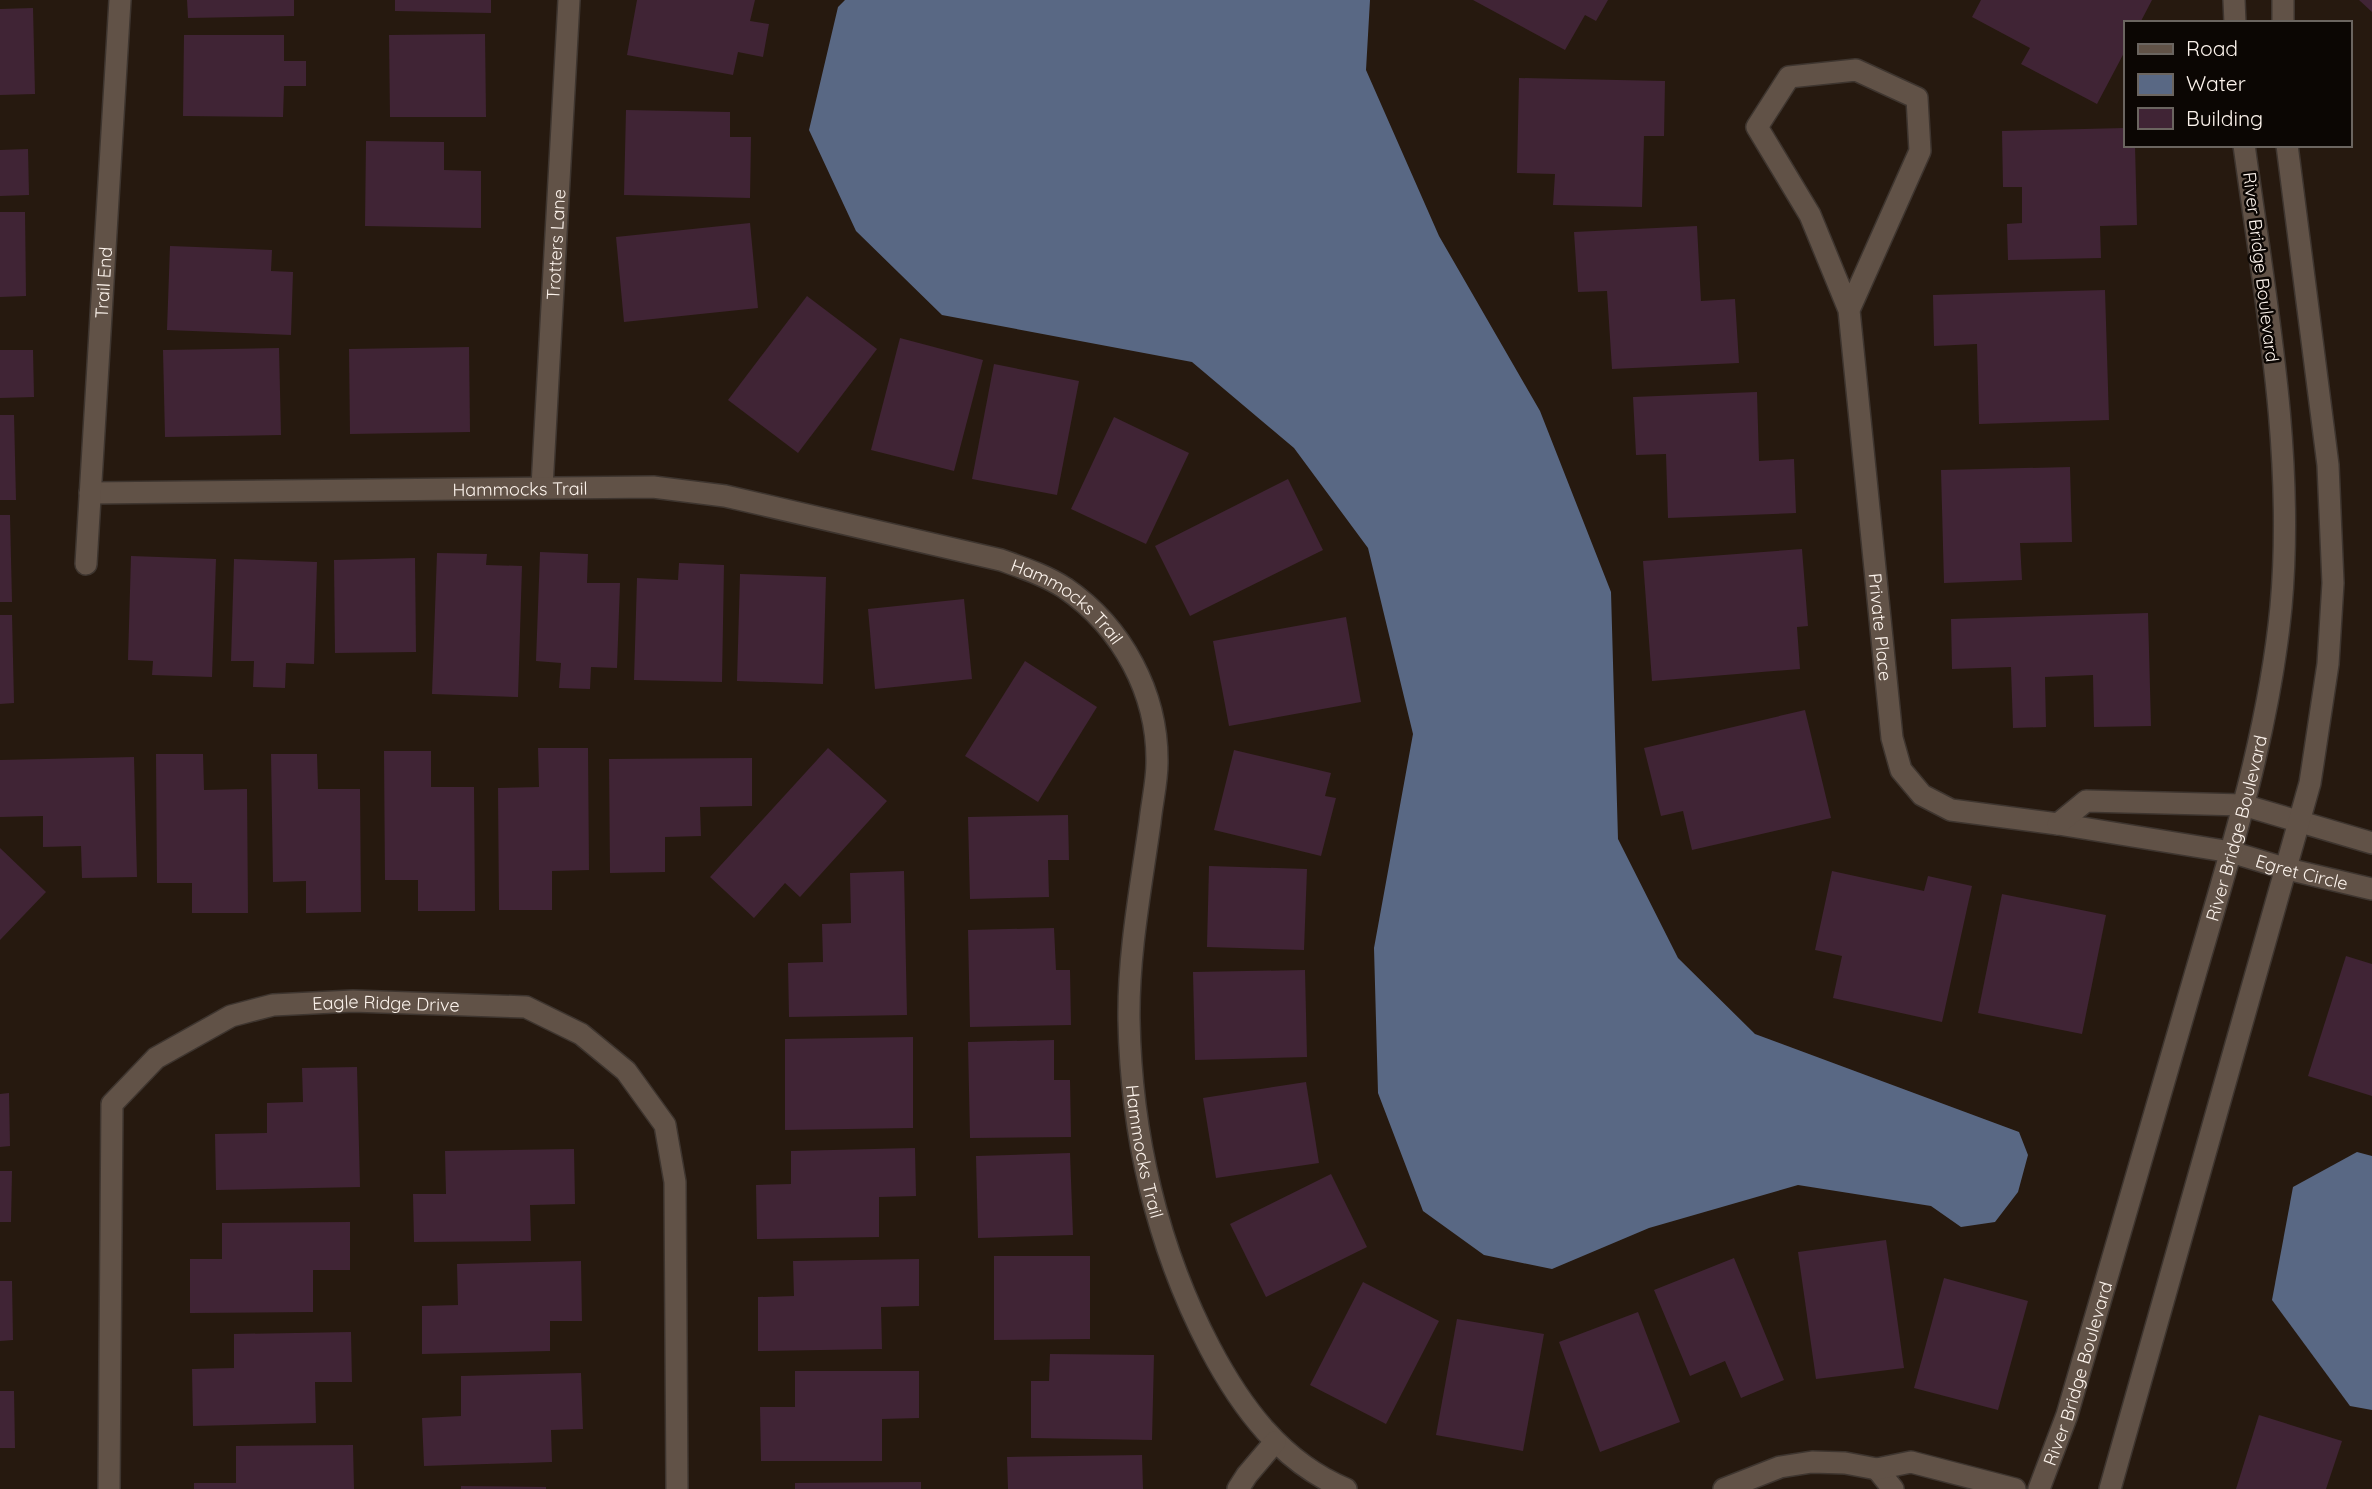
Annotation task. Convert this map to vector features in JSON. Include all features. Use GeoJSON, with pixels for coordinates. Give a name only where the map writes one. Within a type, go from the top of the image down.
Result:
{"type":"FeatureCollection","features":[{"type":"Feature","properties":{"kind":"street","name":"Trail End"},"geometry":{"type":"LineString","coordinates":[[86,564],[120,0]]}},
{"type":"Feature","properties":{"kind":"street","name":"Trotters Lane"},"geometry":{"type":"LineString","coordinates":[[542,487],[569,0]]}},
{"type":"Feature","properties":{"kind":"street"},"geometry":{"type":"LineString","coordinates":[[2234,0],[2235,21]]}},
{"type":"Feature","properties":{"kind":"street"},"geometry":{"type":"LineString","coordinates":[[2283,0],[2283,21]]}},
{"type":"Feature","properties":{"kind":"street","name":"Private Place"},"geometry":{"type":"LineString","coordinates":[[1849,310],[1920,151],[1917,98],[1856,70],[1789,77],[1757,127],[1810,215],[1849,310],[1892,738],[1901,770],[1922,795],[1951,810],[2231,852]]}},
{"type":"Feature","properties":{"kind":"street","name":"River Bridge Boulevard"},"geometry":{"type":"LineString","coordinates":[[2039,1489],[2067,1415],[2231,852],[2263,720],[2281,608],[2285,533],[2281,420],[2245,147]]}},
{"type":"Feature","properties":{"kind":"street"},"geometry":{"type":"LineString","coordinates":[[2110,1489],[2311,783],[2328,664],[2333,583],[2328,465],[2287,147]]}},
{"type":"Feature","properties":{"kind":"street","name":"Hammocks Trail"},"geometry":{"type":"LineString","coordinates":[[90,493],[653,487],[725,496],[1001,560],[1034,571],[1064,588],[1091,609],[1115,634],[1133,664],[1147,695],[1154,729],[1157,763],[1133,956],[1129,1020],[1136,1116],[1147,1180],[1172,1261],[1196,1321],[1226,1378],[1246,1409],[1275,1442],[1310,1470],[1346,1489]]}},
{"type":"Feature","properties":{"kind":"street"},"geometry":{"type":"LineString","coordinates":[[2058,824],[2086,802],[2243,805],[2372,843]]}},
{"type":"Feature","properties":{"kind":"street","name":"Egret Circle"},"geometry":{"type":"LineString","coordinates":[[2231,852],[2287,869],[2372,889]]}},
{"type":"Feature","properties":{"kind":"street","name":"Eagle Ridge Drive"},"geometry":{"type":"LineString","coordinates":[[109,1489],[112,1104],[156,1058],[231,1016],[273,1005],[354,1001],[526,1007],[581,1034],[626,1070],[665,1125],[675,1182],[677,1489]]}},
{"type":"Feature","properties":{"kind":"street"},"geometry":{"type":"LineString","coordinates":[[1238,1489],[1275,1442]]}},
{"type":"Feature","properties":{"kind":"street"},"geometry":{"type":"LineString","coordinates":[[1724,1489],[1780,1467],[1812,1462],[1845,1463],[1877,1469],[1911,1462],[2015,1489]]}},
{"type":"Feature","properties":{"kind":"street"},"geometry":{"type":"LineString","coordinates":[[1877,1469],[1892,1489]]}},
{"type":"Feature","properties":{"kind":"water"},"geometry":{"type":"Polygon","coordinates":[[[845,0],[1370,0],[1366,70],[1439,236],[1540,411],[1611,592],[1618,839],[1678,958],[1755,1034],[2019,1132],[2028,1155],[2018,1192],[1995,1222],[1961,1227],[1931,1206],[1798,1185],[1649,1228],[1552,1269],[1484,1255],[1423,1211],[1378,1093],[1374,948],[1413,734],[1368,548],[1294,448],[1192,362],[942,315],[856,231],[809,130],[838,7],[845,0]]]}},
{"type":"Feature","properties":{"kind":"water"},"geometry":{"type":"Polygon","coordinates":[[[2357,1152],[2372,1156],[2372,1410],[2350,1406],[2272,1300],[2293,1187],[2357,1152]]]}},
{"type":"Feature","properties":{"kind":"building"},"geometry":{"type":"Polygon","coordinates":[[[187,0],[294,0],[294,16],[188,18],[187,0]]]}},
{"type":"Feature","properties":{"kind":"building"},"geometry":{"type":"Polygon","coordinates":[[[395,0],[491,0],[491,13],[395,11],[395,0]]]}},
{"type":"Feature","properties":{"kind":"building"},"geometry":{"type":"Polygon","coordinates":[[[637,0],[755,0],[750,21],[769,24],[763,57],[738,52],[733,75],[627,55],[637,0]]]}},
{"type":"Feature","properties":{"kind":"building"},"geometry":{"type":"Polygon","coordinates":[[[1473,0],[1608,0],[1596,21],[1585,15],[1565,50],[1473,0]]]}},
{"type":"Feature","properties":{"kind":"building"},"geometry":{"type":"Polygon","coordinates":[[[1981,0],[2152,0],[2141,21],[2124,21],[2124,53],[2097,104],[2021,64],[2030,48],[1972,17],[1981,0]]]}},
{"type":"Feature","properties":{"kind":"building"},"geometry":{"type":"Polygon","coordinates":[[[2359,0],[2372,0],[2372,12],[2359,0]]]}},
{"type":"Feature","properties":{"kind":"building"},"geometry":{"type":"Polygon","coordinates":[[[33,8],[35,94],[0,95],[0,9],[33,8]]]}},
{"type":"Feature","properties":{"kind":"building"},"geometry":{"type":"Polygon","coordinates":[[[485,34],[486,117],[390,117],[389,35],[485,34]]]}},
{"type":"Feature","properties":{"kind":"building"},"geometry":{"type":"Polygon","coordinates":[[[184,35],[284,35],[284,61],[306,61],[306,86],[284,86],[283,117],[183,116],[184,35]]]}},
{"type":"Feature","properties":{"kind":"building"},"geometry":{"type":"Polygon","coordinates":[[[1519,78],[1665,81],[1664,136],[1644,136],[1642,207],[1553,205],[1555,174],[1517,173],[1519,78]]]}},
{"type":"Feature","properties":{"kind":"building"},"geometry":{"type":"Polygon","coordinates":[[[626,110],[730,112],[730,137],[751,137],[750,198],[624,195],[626,110]]]}},
{"type":"Feature","properties":{"kind":"building"},"geometry":{"type":"Polygon","coordinates":[[[2124,128],[2124,147],[2135,147],[2137,225],[2100,226],[2101,258],[2008,260],[2007,224],[2022,223],[2022,187],[2003,187],[2002,131],[2124,128]]]}},
{"type":"Feature","properties":{"kind":"building"},"geometry":{"type":"Polygon","coordinates":[[[366,141],[444,142],[444,170],[481,171],[481,228],[365,226],[366,141]]]}},
{"type":"Feature","properties":{"kind":"building"},"geometry":{"type":"Polygon","coordinates":[[[28,149],[29,195],[0,196],[0,150],[28,149]]]}},
{"type":"Feature","properties":{"kind":"building"},"geometry":{"type":"Polygon","coordinates":[[[0,212],[25,212],[26,296],[0,297],[0,212]]]}},
{"type":"Feature","properties":{"kind":"building"},"geometry":{"type":"Polygon","coordinates":[[[750,223],[758,308],[624,322],[616,237],[750,223]]]}},
{"type":"Feature","properties":{"kind":"building"},"geometry":{"type":"Polygon","coordinates":[[[1697,226],[1701,301],[1735,299],[1739,363],[1612,369],[1607,291],[1578,292],[1574,232],[1697,226]]]}},
{"type":"Feature","properties":{"kind":"building"},"geometry":{"type":"Polygon","coordinates":[[[170,246],[272,250],[271,271],[293,272],[291,335],[167,330],[170,246]]]}},
{"type":"Feature","properties":{"kind":"building"},"geometry":{"type":"Polygon","coordinates":[[[2105,290],[2109,420],[1979,424],[1977,344],[1934,346],[1933,295],[2105,290]]]}},
{"type":"Feature","properties":{"kind":"building"},"geometry":{"type":"Polygon","coordinates":[[[807,296],[877,349],[798,453],[728,400],[807,296]]]}},
{"type":"Feature","properties":{"kind":"building"},"geometry":{"type":"Polygon","coordinates":[[[900,338],[983,360],[954,471],[871,450],[900,338]]]}},
{"type":"Feature","properties":{"kind":"building"},"geometry":{"type":"Polygon","coordinates":[[[469,347],[470,432],[350,434],[349,349],[469,347]]]}},
{"type":"Feature","properties":{"kind":"building"},"geometry":{"type":"Polygon","coordinates":[[[279,348],[281,435],[165,437],[163,350],[279,348]]]}},
{"type":"Feature","properties":{"kind":"building"},"geometry":{"type":"Polygon","coordinates":[[[0,350],[33,350],[34,397],[0,398],[0,350]]]}},
{"type":"Feature","properties":{"kind":"building"},"geometry":{"type":"Polygon","coordinates":[[[994,364],[1079,381],[1057,495],[972,479],[994,364]]]}},
{"type":"Feature","properties":{"kind":"building"},"geometry":{"type":"Polygon","coordinates":[[[1757,392],[1759,461],[1794,459],[1796,513],[1668,518],[1666,454],[1636,455],[1633,397],[1757,392]]]}},
{"type":"Feature","properties":{"kind":"building"},"geometry":{"type":"Polygon","coordinates":[[[0,415],[14,415],[16,500],[0,500],[0,415]]]}},
{"type":"Feature","properties":{"kind":"building"},"geometry":{"type":"Polygon","coordinates":[[[1114,417],[1189,453],[1146,544],[1071,509],[1114,417]]]}},
{"type":"Feature","properties":{"kind":"building"},"geometry":{"type":"Polygon","coordinates":[[[2070,467],[2072,542],[2020,543],[2022,580],[1944,583],[1941,470],[2070,467]]]}},
{"type":"Feature","properties":{"kind":"building"},"geometry":{"type":"Polygon","coordinates":[[[1288,479],[1323,550],[1190,616],[1155,546],[1288,479]]]}},
{"type":"Feature","properties":{"kind":"building"},"geometry":{"type":"Polygon","coordinates":[[[0,515],[10,515],[12,602],[0,602],[0,515]]]}},
{"type":"Feature","properties":{"kind":"building"},"geometry":{"type":"Polygon","coordinates":[[[1802,549],[1808,626],[1797,627],[1800,669],[1652,681],[1643,561],[1802,549]]]}},
{"type":"Feature","properties":{"kind":"building"},"geometry":{"type":"Polygon","coordinates":[[[540,552],[588,554],[587,583],[620,583],[617,668],[591,667],[590,689],[559,688],[561,663],[536,661],[540,552]]]}},
{"type":"Feature","properties":{"kind":"building"},"geometry":{"type":"Polygon","coordinates":[[[437,553],[487,554],[486,565],[522,566],[518,697],[432,694],[437,553]]]}},
{"type":"Feature","properties":{"kind":"building"},"geometry":{"type":"Polygon","coordinates":[[[131,556],[216,559],[212,677],[152,675],[153,661],[128,660],[131,556]]]}},
{"type":"Feature","properties":{"kind":"building"},"geometry":{"type":"Polygon","coordinates":[[[415,558],[416,652],[335,653],[334,560],[415,558]]]}},
{"type":"Feature","properties":{"kind":"building"},"geometry":{"type":"Polygon","coordinates":[[[234,559],[317,562],[314,664],[286,663],[285,688],[253,687],[254,661],[231,661],[234,559]]]}},
{"type":"Feature","properties":{"kind":"building"},"geometry":{"type":"Polygon","coordinates":[[[679,563],[724,565],[722,682],[634,680],[637,578],[678,580],[679,563]]]}},
{"type":"Feature","properties":{"kind":"building"},"geometry":{"type":"Polygon","coordinates":[[[740,574],[826,577],[823,684],[737,681],[740,574]]]}},
{"type":"Feature","properties":{"kind":"building"},"geometry":{"type":"Polygon","coordinates":[[[964,599],[972,679],[875,689],[868,609],[964,599]]]}},
{"type":"Feature","properties":{"kind":"building"},"geometry":{"type":"Polygon","coordinates":[[[2148,613],[2151,726],[2094,727],[2093,675],[2045,677],[2046,727],[2013,728],[2011,667],[1952,669],[1951,619],[2148,613]]]}},
{"type":"Feature","properties":{"kind":"building"},"geometry":{"type":"Polygon","coordinates":[[[0,615],[12,615],[14,703],[0,704],[0,615]]]}},
{"type":"Feature","properties":{"kind":"building"},"geometry":{"type":"Polygon","coordinates":[[[1346,617],[1361,702],[1229,726],[1213,641],[1346,617]]]}},
{"type":"Feature","properties":{"kind":"building"},"geometry":{"type":"Polygon","coordinates":[[[1025,661],[1097,707],[1038,802],[965,756],[1025,661]]]}},
{"type":"Feature","properties":{"kind":"building"},"geometry":{"type":"Polygon","coordinates":[[[1805,710],[1831,818],[1692,850],[1683,811],[1661,816],[1644,748],[1805,710]]]}},
{"type":"Feature","properties":{"kind":"building"},"geometry":{"type":"Polygon","coordinates":[[[538,748],[588,748],[589,870],[552,871],[552,910],[499,910],[498,788],[539,787],[538,748]]]}},
{"type":"Feature","properties":{"kind":"building"},"geometry":{"type":"Polygon","coordinates":[[[828,748],[887,801],[800,897],[785,883],[754,918],[710,877],[828,748]]]}},
{"type":"Feature","properties":{"kind":"building"},"geometry":{"type":"Polygon","coordinates":[[[1234,750],[1331,773],[1325,796],[1336,798],[1321,856],[1214,830],[1234,750]]]}},
{"type":"Feature","properties":{"kind":"building"},"geometry":{"type":"Polygon","coordinates":[[[384,751],[431,751],[431,787],[474,787],[475,911],[418,911],[418,880],[385,880],[384,751]]]}},
{"type":"Feature","properties":{"kind":"building"},"geometry":{"type":"Polygon","coordinates":[[[156,754],[203,754],[204,790],[247,789],[248,913],[192,913],[192,883],[157,883],[156,754]]]}},
{"type":"Feature","properties":{"kind":"building"},"geometry":{"type":"Polygon","coordinates":[[[271,754],[317,754],[318,789],[360,789],[361,912],[306,913],[306,881],[273,882],[271,754]]]}},
{"type":"Feature","properties":{"kind":"building"},"geometry":{"type":"Polygon","coordinates":[[[134,757],[137,877],[82,878],[81,846],[43,847],[43,816],[0,817],[0,760],[134,757]]]}},
{"type":"Feature","properties":{"kind":"building"},"geometry":{"type":"Polygon","coordinates":[[[752,758],[752,806],[700,807],[701,836],[665,837],[665,872],[610,873],[609,759],[752,758]]]}},
{"type":"Feature","properties":{"kind":"building"},"geometry":{"type":"Polygon","coordinates":[[[1068,815],[1069,860],[1048,860],[1049,897],[970,899],[968,817],[1068,815]]]}},
{"type":"Feature","properties":{"kind":"building"},"geometry":{"type":"Polygon","coordinates":[[[0,848],[46,892],[0,940],[0,848]]]}},
{"type":"Feature","properties":{"kind":"building"},"geometry":{"type":"Polygon","coordinates":[[[1209,866],[1307,869],[1304,950],[1207,947],[1209,866]]]}},
{"type":"Feature","properties":{"kind":"building"},"geometry":{"type":"Polygon","coordinates":[[[904,871],[907,1015],[789,1017],[788,963],[823,962],[822,924],[851,923],[850,873],[904,871]]]}},
{"type":"Feature","properties":{"kind":"building"},"geometry":{"type":"Polygon","coordinates":[[[1832,871],[1924,891],[1928,876],[1972,886],[1942,1022],[1833,998],[1842,956],[1815,950],[1832,871]]]}},
{"type":"Feature","properties":{"kind":"building"},"geometry":{"type":"Polygon","coordinates":[[[2002,894],[2106,915],[2082,1034],[1978,1013],[2002,894]]]}},
{"type":"Feature","properties":{"kind":"building"},"geometry":{"type":"Polygon","coordinates":[[[1054,928],[1056,970],[1070,970],[1071,1025],[970,1027],[968,930],[1054,928]]]}},
{"type":"Feature","properties":{"kind":"building"},"geometry":{"type":"Polygon","coordinates":[[[2346,956],[2372,964],[2372,1096],[2308,1076],[2346,956]]]}},
{"type":"Feature","properties":{"kind":"building"},"geometry":{"type":"Polygon","coordinates":[[[1305,970],[1307,1057],[1195,1060],[1193,972],[1305,970]]]}},
{"type":"Feature","properties":{"kind":"building"},"geometry":{"type":"Polygon","coordinates":[[[913,1037],[913,1128],[785,1130],[785,1039],[913,1037]]]}},
{"type":"Feature","properties":{"kind":"building"},"geometry":{"type":"Polygon","coordinates":[[[1054,1040],[1054,1080],[1070,1080],[1071,1137],[970,1138],[968,1042],[1054,1040]]]}},
{"type":"Feature","properties":{"kind":"building"},"geometry":{"type":"Polygon","coordinates":[[[357,1067],[360,1187],[216,1190],[215,1134],[267,1133],[267,1103],[303,1102],[302,1068],[357,1067]]]}},
{"type":"Feature","properties":{"kind":"building"},"geometry":{"type":"Polygon","coordinates":[[[1306,1082],[1319,1163],[1216,1178],[1203,1098],[1306,1082]]]}},
{"type":"Feature","properties":{"kind":"building"},"geometry":{"type":"Polygon","coordinates":[[[9,1093],[10,1146],[0,1147],[0,1094],[9,1093]]]}},
{"type":"Feature","properties":{"kind":"building"},"geometry":{"type":"Polygon","coordinates":[[[915,1148],[916,1196],[879,1197],[879,1237],[757,1239],[756,1185],[791,1184],[791,1151],[915,1148]]]}},
{"type":"Feature","properties":{"kind":"building"},"geometry":{"type":"Polygon","coordinates":[[[574,1149],[575,1204],[530,1205],[531,1241],[414,1242],[413,1194],[446,1194],[445,1151],[574,1149]]]}},
{"type":"Feature","properties":{"kind":"building"},"geometry":{"type":"Polygon","coordinates":[[[1070,1153],[1073,1235],[978,1238],[976,1156],[1070,1153]]]}},
{"type":"Feature","properties":{"kind":"building"},"geometry":{"type":"Polygon","coordinates":[[[0,1171],[12,1171],[11,1222],[0,1222],[0,1171]]]}},
{"type":"Feature","properties":{"kind":"building"},"geometry":{"type":"Polygon","coordinates":[[[1331,1174],[1367,1247],[1266,1297],[1230,1224],[1331,1174]]]}},
{"type":"Feature","properties":{"kind":"building"},"geometry":{"type":"Polygon","coordinates":[[[350,1222],[350,1270],[313,1270],[313,1312],[190,1313],[190,1259],[222,1259],[222,1223],[350,1222]]]}},
{"type":"Feature","properties":{"kind":"building"},"geometry":{"type":"Polygon","coordinates":[[[1886,1240],[1904,1368],[1816,1379],[1798,1252],[1886,1240]]]}},
{"type":"Feature","properties":{"kind":"building"},"geometry":{"type":"Polygon","coordinates":[[[994,1256],[1090,1256],[1090,1339],[994,1340],[994,1256]]]}},
{"type":"Feature","properties":{"kind":"building"},"geometry":{"type":"Polygon","coordinates":[[[1734,1258],[1784,1380],[1741,1398],[1725,1361],[1690,1376],[1654,1290],[1734,1258]]]}},
{"type":"Feature","properties":{"kind":"building"},"geometry":{"type":"Polygon","coordinates":[[[919,1259],[919,1306],[881,1307],[882,1349],[758,1351],[758,1297],[794,1296],[793,1261],[919,1259]]]}},
{"type":"Feature","properties":{"kind":"building"},"geometry":{"type":"Polygon","coordinates":[[[581,1261],[582,1321],[550,1321],[550,1351],[422,1354],[422,1306],[458,1305],[457,1264],[581,1261]]]}},
{"type":"Feature","properties":{"kind":"building"},"geometry":{"type":"Polygon","coordinates":[[[1944,1278],[2028,1301],[1998,1410],[1914,1388],[1944,1278]]]}},
{"type":"Feature","properties":{"kind":"building"},"geometry":{"type":"Polygon","coordinates":[[[0,1281],[12,1281],[13,1340],[0,1341],[0,1281]]]}},
{"type":"Feature","properties":{"kind":"building"},"geometry":{"type":"Polygon","coordinates":[[[1363,1282],[1439,1321],[1386,1424],[1310,1385],[1363,1282]]]}},
{"type":"Feature","properties":{"kind":"building"},"geometry":{"type":"Polygon","coordinates":[[[1638,1312],[1680,1422],[1600,1452],[1559,1342],[1638,1312]]]}},
{"type":"Feature","properties":{"kind":"building"},"geometry":{"type":"Polygon","coordinates":[[[1457,1319],[1544,1334],[1523,1451],[1436,1435],[1457,1319]]]}},
{"type":"Feature","properties":{"kind":"building"},"geometry":{"type":"Polygon","coordinates":[[[351,1332],[352,1382],[315,1382],[316,1423],[193,1426],[192,1369],[234,1368],[234,1334],[351,1332]]]}},
{"type":"Feature","properties":{"kind":"building"},"geometry":{"type":"Polygon","coordinates":[[[1050,1354],[1154,1355],[1152,1440],[1031,1438],[1031,1381],[1049,1381],[1050,1354]]]}},
{"type":"Feature","properties":{"kind":"building"},"geometry":{"type":"Polygon","coordinates":[[[795,1371],[919,1371],[919,1418],[882,1419],[882,1461],[761,1461],[760,1407],[795,1407],[795,1371]]]}},
{"type":"Feature","properties":{"kind":"building"},"geometry":{"type":"Polygon","coordinates":[[[581,1373],[583,1429],[551,1430],[552,1462],[424,1466],[422,1418],[461,1416],[461,1376],[581,1373]]]}},
{"type":"Feature","properties":{"kind":"building"},"geometry":{"type":"Polygon","coordinates":[[[0,1391],[14,1391],[15,1448],[0,1448],[0,1391]]]}},
{"type":"Feature","properties":{"kind":"building"},"geometry":{"type":"Polygon","coordinates":[[[2259,1415],[2342,1441],[2326,1489],[2236,1489],[2259,1415]]]}},
{"type":"Feature","properties":{"kind":"building"},"geometry":{"type":"Polygon","coordinates":[[[353,1445],[354,1489],[194,1489],[194,1483],[236,1483],[236,1446],[353,1445]]]}},
{"type":"Feature","properties":{"kind":"building"},"geometry":{"type":"Polygon","coordinates":[[[1142,1455],[1143,1489],[1008,1489],[1007,1457],[1142,1455]]]}},
{"type":"Feature","properties":{"kind":"building"},"geometry":{"type":"Polygon","coordinates":[[[921,1482],[921,1489],[795,1489],[795,1483],[921,1482]]]}},
{"type":"Feature","properties":{"kind":"building"},"geometry":{"type":"Polygon","coordinates":[[[461,1486],[546,1487],[546,1489],[461,1489],[461,1486]]]}}]}
